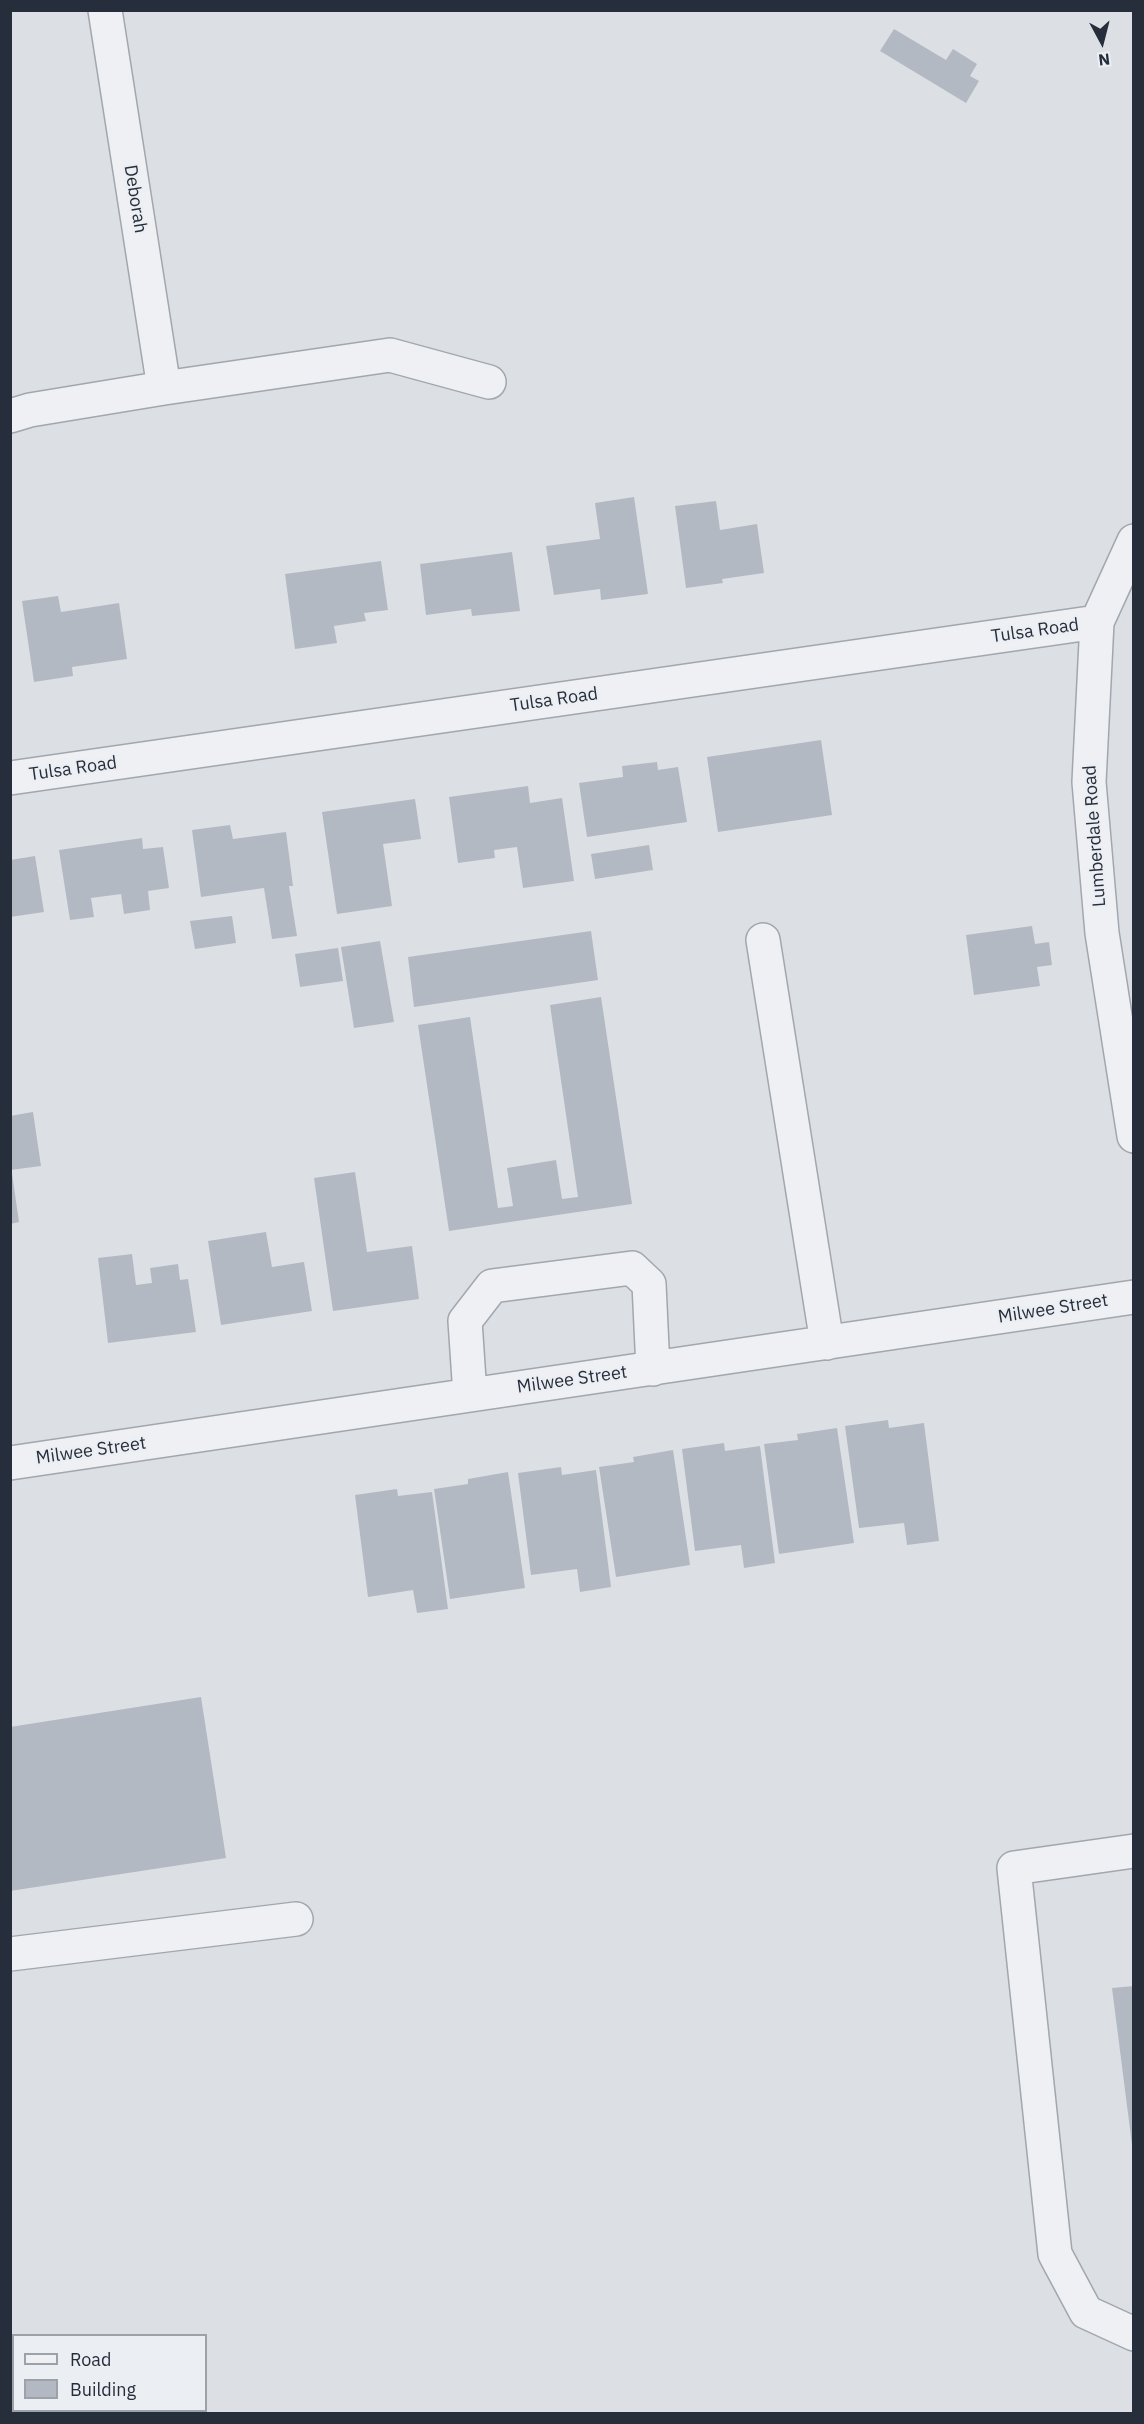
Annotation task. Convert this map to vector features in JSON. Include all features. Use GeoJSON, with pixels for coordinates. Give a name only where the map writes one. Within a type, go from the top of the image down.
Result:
{"type":"FeatureCollection","features":[{"type":"Feature","properties":{"kind":"street","name":"Deborah"},"geometry":{"type":"LineString","coordinates":[[105,10],[165,388]]}},
{"type":"Feature","properties":{"kind":"street"},"geometry":{"type":"LineString","coordinates":[[10,416],[30,410],[165,388],[390,356],[489,382]]}},
{"type":"Feature","properties":{"kind":"street","name":"Lumberdale Road"},"geometry":{"type":"LineString","coordinates":[[1134,541],[1097,622],[1089,782],[1102,933],[1134,1136]]}},
{"type":"Feature","properties":{"kind":"street","name":"Tulsa Road"},"geometry":{"type":"LineString","coordinates":[[10,778],[1097,622]]}},
{"type":"Feature","properties":{"kind":"street"},"geometry":{"type":"LineString","coordinates":[[763,940],[826,1343]]}},
{"type":"Feature","properties":{"kind":"street"},"geometry":{"type":"LineString","coordinates":[[470,1395],[465,1321],[492,1286],[632,1268],[649,1284],[653,1369]]}},
{"type":"Feature","properties":{"kind":"street","name":"Milwee Street"},"geometry":{"type":"LineString","coordinates":[[10,1463],[1134,1297]]}},
{"type":"Feature","properties":{"kind":"street"},"geometry":{"type":"LineString","coordinates":[[1134,1851],[1014,1868],[1055,2254],[1086,2312],[1134,2334]]}},
{"type":"Feature","properties":{"kind":"street"},"geometry":{"type":"LineString","coordinates":[[10,1954],[296,1920]]}},
{"type":"Feature","properties":{"kind":"building"},"geometry":{"type":"Polygon","coordinates":[[[894,29],[946,60],[953,49],[977,64],[970,76],[979,81],[966,103],[880,51],[894,29]]]}},
{"type":"Feature","properties":{"kind":"building"},"geometry":{"type":"Polygon","coordinates":[[[634,497],[648,594],[601,600],[600,589],[554,595],[546,546],[600,539],[595,503],[634,497]]]}},
{"type":"Feature","properties":{"kind":"building"},"geometry":{"type":"Polygon","coordinates":[[[716,501],[720,530],[757,524],[764,573],[722,579],[723,583],[686,588],[675,506],[716,501]]]}},
{"type":"Feature","properties":{"kind":"building"},"geometry":{"type":"Polygon","coordinates":[[[512,552],[520,611],[472,616],[471,609],[426,615],[420,564],[512,552]]]}},
{"type":"Feature","properties":{"kind":"building"},"geometry":{"type":"Polygon","coordinates":[[[381,561],[388,610],[364,613],[366,621],[334,626],[337,643],[295,649],[285,574],[381,561]]]}},
{"type":"Feature","properties":{"kind":"building"},"geometry":{"type":"Polygon","coordinates":[[[58,596],[61,612],[119,603],[127,659],[72,667],[73,676],[34,682],[22,601],[58,596]]]}},
{"type":"Feature","properties":{"kind":"building"},"geometry":{"type":"Polygon","coordinates":[[[821,740],[832,815],[718,832],[707,757],[821,740]]]}},
{"type":"Feature","properties":{"kind":"building"},"geometry":{"type":"Polygon","coordinates":[[[657,762],[658,770],[678,767],[687,822],[587,837],[579,783],[623,777],[622,766],[657,762]]]}},
{"type":"Feature","properties":{"kind":"building"},"geometry":{"type":"Polygon","coordinates":[[[528,786],[530,803],[562,798],[574,881],[523,888],[517,847],[494,850],[495,858],[458,863],[449,797],[528,786]]]}},
{"type":"Feature","properties":{"kind":"building"},"geometry":{"type":"Polygon","coordinates":[[[415,799],[421,839],[383,844],[392,906],[337,914],[322,812],[415,799]]]}},
{"type":"Feature","properties":{"kind":"building"},"geometry":{"type":"Polygon","coordinates":[[[230,825],[233,839],[286,832],[293,886],[289,886],[297,936],[272,939],[264,888],[201,897],[192,830],[230,825]]]}},
{"type":"Feature","properties":{"kind":"building"},"geometry":{"type":"Polygon","coordinates":[[[142,838],[143,849],[163,847],[169,888],[148,891],[150,910],[124,914],[121,894],[91,898],[94,917],[70,920],[59,850],[142,838]]]}},
{"type":"Feature","properties":{"kind":"building"},"geometry":{"type":"Polygon","coordinates":[[[649,845],[653,870],[595,879],[591,854],[649,845]]]}},
{"type":"Feature","properties":{"kind":"building"},"geometry":{"type":"Polygon","coordinates":[[[35,856],[44,912],[10,917],[10,860],[35,856]]]}},
{"type":"Feature","properties":{"kind":"building"},"geometry":{"type":"Polygon","coordinates":[[[232,916],[236,943],[195,949],[190,921],[232,916]]]}},
{"type":"Feature","properties":{"kind":"building"},"geometry":{"type":"Polygon","coordinates":[[[1032,926],[1035,944],[1049,942],[1052,965],[1037,967],[1040,986],[974,995],[966,935],[1032,926]]]}},
{"type":"Feature","properties":{"kind":"building"},"geometry":{"type":"Polygon","coordinates":[[[591,931],[598,980],[414,1007],[408,957],[591,931]]]}},
{"type":"Feature","properties":{"kind":"building"},"geometry":{"type":"Polygon","coordinates":[[[380,941],[394,1022],[354,1028],[341,947],[380,941]]]}},
{"type":"Feature","properties":{"kind":"building"},"geometry":{"type":"Polygon","coordinates":[[[338,948],[343,981],[300,987],[295,954],[338,948]]]}},
{"type":"Feature","properties":{"kind":"building"},"geometry":{"type":"Polygon","coordinates":[[[601,997],[632,1204],[449,1231],[418,1025],[470,1017],[498,1208],[513,1206],[507,1168],[556,1160],[562,1199],[578,1197],[550,1005],[601,997]]]}},
{"type":"Feature","properties":{"kind":"building"},"geometry":{"type":"Polygon","coordinates":[[[33,1112],[41,1166],[10,1170],[10,1116],[33,1112]]]}},
{"type":"Feature","properties":{"kind":"building"},"geometry":{"type":"Polygon","coordinates":[[[355,1172],[367,1252],[412,1246],[419,1299],[333,1311],[314,1178],[355,1172]]]}},
{"type":"Feature","properties":{"kind":"building"},"geometry":{"type":"Polygon","coordinates":[[[12,1173],[19,1222],[10,1224],[10,1174],[12,1173]]]}},
{"type":"Feature","properties":{"kind":"building"},"geometry":{"type":"Polygon","coordinates":[[[266,1232],[272,1267],[304,1262],[312,1311],[221,1325],[208,1241],[266,1232]]]}},
{"type":"Feature","properties":{"kind":"building"},"geometry":{"type":"Polygon","coordinates":[[[132,1254],[136,1285],[152,1283],[150,1268],[178,1264],[180,1280],[188,1279],[196,1332],[108,1343],[98,1258],[132,1254]]]}},
{"type":"Feature","properties":{"kind":"building"},"geometry":{"type":"Polygon","coordinates":[[[888,1420],[889,1428],[924,1423],[939,1541],[907,1545],[904,1523],[859,1528],[845,1426],[888,1420]]]}},
{"type":"Feature","properties":{"kind":"building"},"geometry":{"type":"Polygon","coordinates":[[[837,1428],[854,1543],[779,1554],[764,1444],[798,1440],[797,1434],[837,1428]]]}},
{"type":"Feature","properties":{"kind":"building"},"geometry":{"type":"Polygon","coordinates":[[[724,1443],[725,1451],[760,1446],[775,1563],[744,1568],[741,1545],[695,1551],[682,1449],[724,1443]]]}},
{"type":"Feature","properties":{"kind":"building"},"geometry":{"type":"Polygon","coordinates":[[[673,1450],[690,1565],[616,1577],[599,1467],[634,1462],[633,1457],[673,1450]]]}},
{"type":"Feature","properties":{"kind":"building"},"geometry":{"type":"Polygon","coordinates":[[[561,1467],[562,1475],[596,1470],[611,1587],[580,1592],[577,1569],[531,1575],[518,1473],[561,1467]]]}},
{"type":"Feature","properties":{"kind":"building"},"geometry":{"type":"Polygon","coordinates":[[[508,1472],[525,1588],[450,1599],[434,1489],[468,1484],[468,1479],[508,1472]]]}},
{"type":"Feature","properties":{"kind":"building"},"geometry":{"type":"Polygon","coordinates":[[[397,1489],[398,1496],[432,1492],[448,1609],[417,1613],[413,1590],[368,1597],[355,1495],[397,1489]]]}},
{"type":"Feature","properties":{"kind":"building"},"geometry":{"type":"Polygon","coordinates":[[[201,1697],[226,1858],[10,1891],[10,1727],[201,1697]]]}},
{"type":"Feature","properties":{"kind":"building"},"geometry":{"type":"Polygon","coordinates":[[[1134,1986],[1134,2145],[1132,2145],[1112,1988],[1134,1986]]]}}]}
